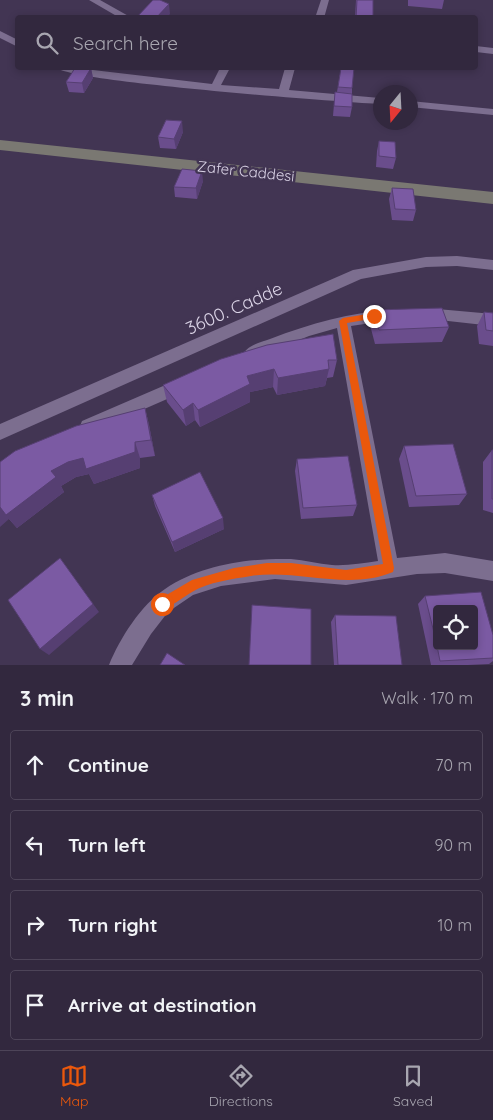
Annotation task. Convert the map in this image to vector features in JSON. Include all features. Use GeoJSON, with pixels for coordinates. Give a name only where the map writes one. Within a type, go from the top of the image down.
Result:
{"type":"FeatureCollection","features":[{"type":"Feature","properties":{"kind":"main road","name":"Zafer Caddesi"},"geometry":{"type":"LineString","coordinates":[[0,145],[493,198]]}},
{"type":"Feature","properties":{"kind":"street"},"geometry":{"type":"LineString","coordinates":[[93,0],[122,15]]}},
{"type":"Feature","properties":{"kind":"street"},"geometry":{"type":"LineString","coordinates":[[320,15],[325,0]]}},
{"type":"Feature","properties":{"kind":"street"},"geometry":{"type":"LineString","coordinates":[[0,34],[15,42]]}},
{"type":"Feature","properties":{"kind":"street"},"geometry":{"type":"LineString","coordinates":[[478,50],[493,51]]}},
{"type":"Feature","properties":{"kind":"street"},"geometry":{"type":"LineString","coordinates":[[73,70],[215,87],[373,100]]}},
{"type":"Feature","properties":{"kind":"street"},"geometry":{"type":"LineString","coordinates":[[215,87],[225,70]]}},
{"type":"Feature","properties":{"kind":"street"},"geometry":{"type":"LineString","coordinates":[[283,93],[289,70]]}},
{"type":"Feature","properties":{"kind":"street"},"geometry":{"type":"LineString","coordinates":[[418,105],[493,112]]}},
{"type":"Feature","properties":{"kind":"street","name":"3600. Cadde"},"geometry":{"type":"LineString","coordinates":[[0,432],[358,274],[426,262],[457,261],[493,265]]}},
{"type":"Feature","properties":{"kind":"street"},"geometry":{"type":"LineString","coordinates":[[241,358],[303,330],[374,316],[418,313],[493,320]]}},
{"type":"Feature","properties":{"kind":"street"},"geometry":{"type":"LineString","coordinates":[[343,321],[389,568]]}},
{"type":"Feature","properties":{"kind":"street"},"geometry":{"type":"LineString","coordinates":[[71,434],[196,378]]}},
{"type":"Feature","properties":{"kind":"street"},"geometry":{"type":"LineString","coordinates":[[120,665],[150,618],[162,604],[192,585],[234,574],[267,568],[291,568],[346,575],[419,564],[459,564],[493,571]]}},
{"type":"Feature","properties":{"kind":"building"},"geometry":{"type":"Polygon","coordinates":[[[153,0],[160,0],[169,4],[159,15],[139,15],[153,0]]]}},
{"type":"Feature","properties":{"kind":"building"},"geometry":{"type":"Polygon","coordinates":[[[357,0],[373,0],[373,15],[356,15],[357,0]]]}},
{"type":"Feature","properties":{"kind":"building"},"geometry":{"type":"Polygon","coordinates":[[[74,70],[90,70],[82,83],[66,82],[74,70]]]}},
{"type":"Feature","properties":{"kind":"building"},"geometry":{"type":"Polygon","coordinates":[[[341,70],[354,70],[352,88],[338,87],[341,70]]]}},
{"type":"Feature","properties":{"kind":"building"},"geometry":{"type":"Polygon","coordinates":[[[335,92],[352,94],[352,107],[334,106],[335,92]]]}},
{"type":"Feature","properties":{"kind":"building"},"geometry":{"type":"Polygon","coordinates":[[[166,120],[182,121],[174,139],[158,137],[166,120]]]}},
{"type":"Feature","properties":{"kind":"building"},"geometry":{"type":"Polygon","coordinates":[[[379,141],[395,142],[396,158],[379,156],[379,141]]]}},
{"type":"Feature","properties":{"kind":"building"},"geometry":{"type":"Polygon","coordinates":[[[182,169],[202,171],[196,188],[174,187],[182,169]]]}},
{"type":"Feature","properties":{"kind":"building"},"geometry":{"type":"Polygon","coordinates":[[[392,188],[413,189],[416,210],[395,209],[392,188]]]}},
{"type":"Feature","properties":{"kind":"building"},"geometry":{"type":"Polygon","coordinates":[[[442,308],[449,327],[379,330],[374,310],[442,308]]]}},
{"type":"Feature","properties":{"kind":"building"},"geometry":{"type":"Polygon","coordinates":[[[484,312],[493,313],[493,331],[486,330],[484,312]]]}},
{"type":"Feature","properties":{"kind":"building"},"geometry":{"type":"Polygon","coordinates":[[[333,334],[337,360],[328,360],[329,369],[278,378],[274,369],[247,376],[250,384],[198,410],[193,403],[183,410],[163,385],[221,359],[267,345],[333,334]]]}},
{"type":"Feature","properties":{"kind":"building"},"geometry":{"type":"Polygon","coordinates":[[[145,408],[151,440],[135,442],[135,452],[86,469],[83,458],[68,462],[51,471],[56,477],[6,515],[0,507],[0,462],[15,451],[76,426],[145,408]]]}},
{"type":"Feature","properties":{"kind":"building"},"geometry":{"type":"Polygon","coordinates":[[[453,444],[467,494],[416,496],[404,446],[453,444]]]}},
{"type":"Feature","properties":{"kind":"building"},"geometry":{"type":"Polygon","coordinates":[[[493,450],[493,499],[492,499],[493,450]]]}},
{"type":"Feature","properties":{"kind":"building"},"geometry":{"type":"Polygon","coordinates":[[[348,456],[357,505],[303,508],[297,459],[348,456]]]}},
{"type":"Feature","properties":{"kind":"building"},"geometry":{"type":"Polygon","coordinates":[[[200,472],[223,518],[172,542],[152,495],[200,472]]]}},
{"type":"Feature","properties":{"kind":"building"},"geometry":{"type":"Polygon","coordinates":[[[60,558],[93,604],[40,649],[8,600],[60,558]]]}},
{"type":"Feature","properties":{"kind":"building"},"geometry":{"type":"Polygon","coordinates":[[[481,592],[493,635],[493,658],[440,661],[438,650],[478,650],[478,605],[433,605],[433,629],[425,596],[481,592]]]}},
{"type":"Feature","properties":{"kind":"building"},"geometry":{"type":"Polygon","coordinates":[[[252,605],[311,609],[311,665],[249,665],[252,605]]]}},
{"type":"Feature","properties":{"kind":"building"},"geometry":{"type":"Polygon","coordinates":[[[335,615],[396,616],[402,665],[338,665],[335,615]]]}},
{"type":"Feature","properties":{"kind":"building"},"geometry":{"type":"Polygon","coordinates":[[[167,653],[185,665],[160,665],[167,653]]]}},
{"type":"Feature","properties":{"kind":"route"},"geometry":{"type":"LineString","coordinates":[[162,604],[192,585],[267,568],[291,568],[331,575],[346,575],[389,568],[343,321],[374,316]]}}]}
